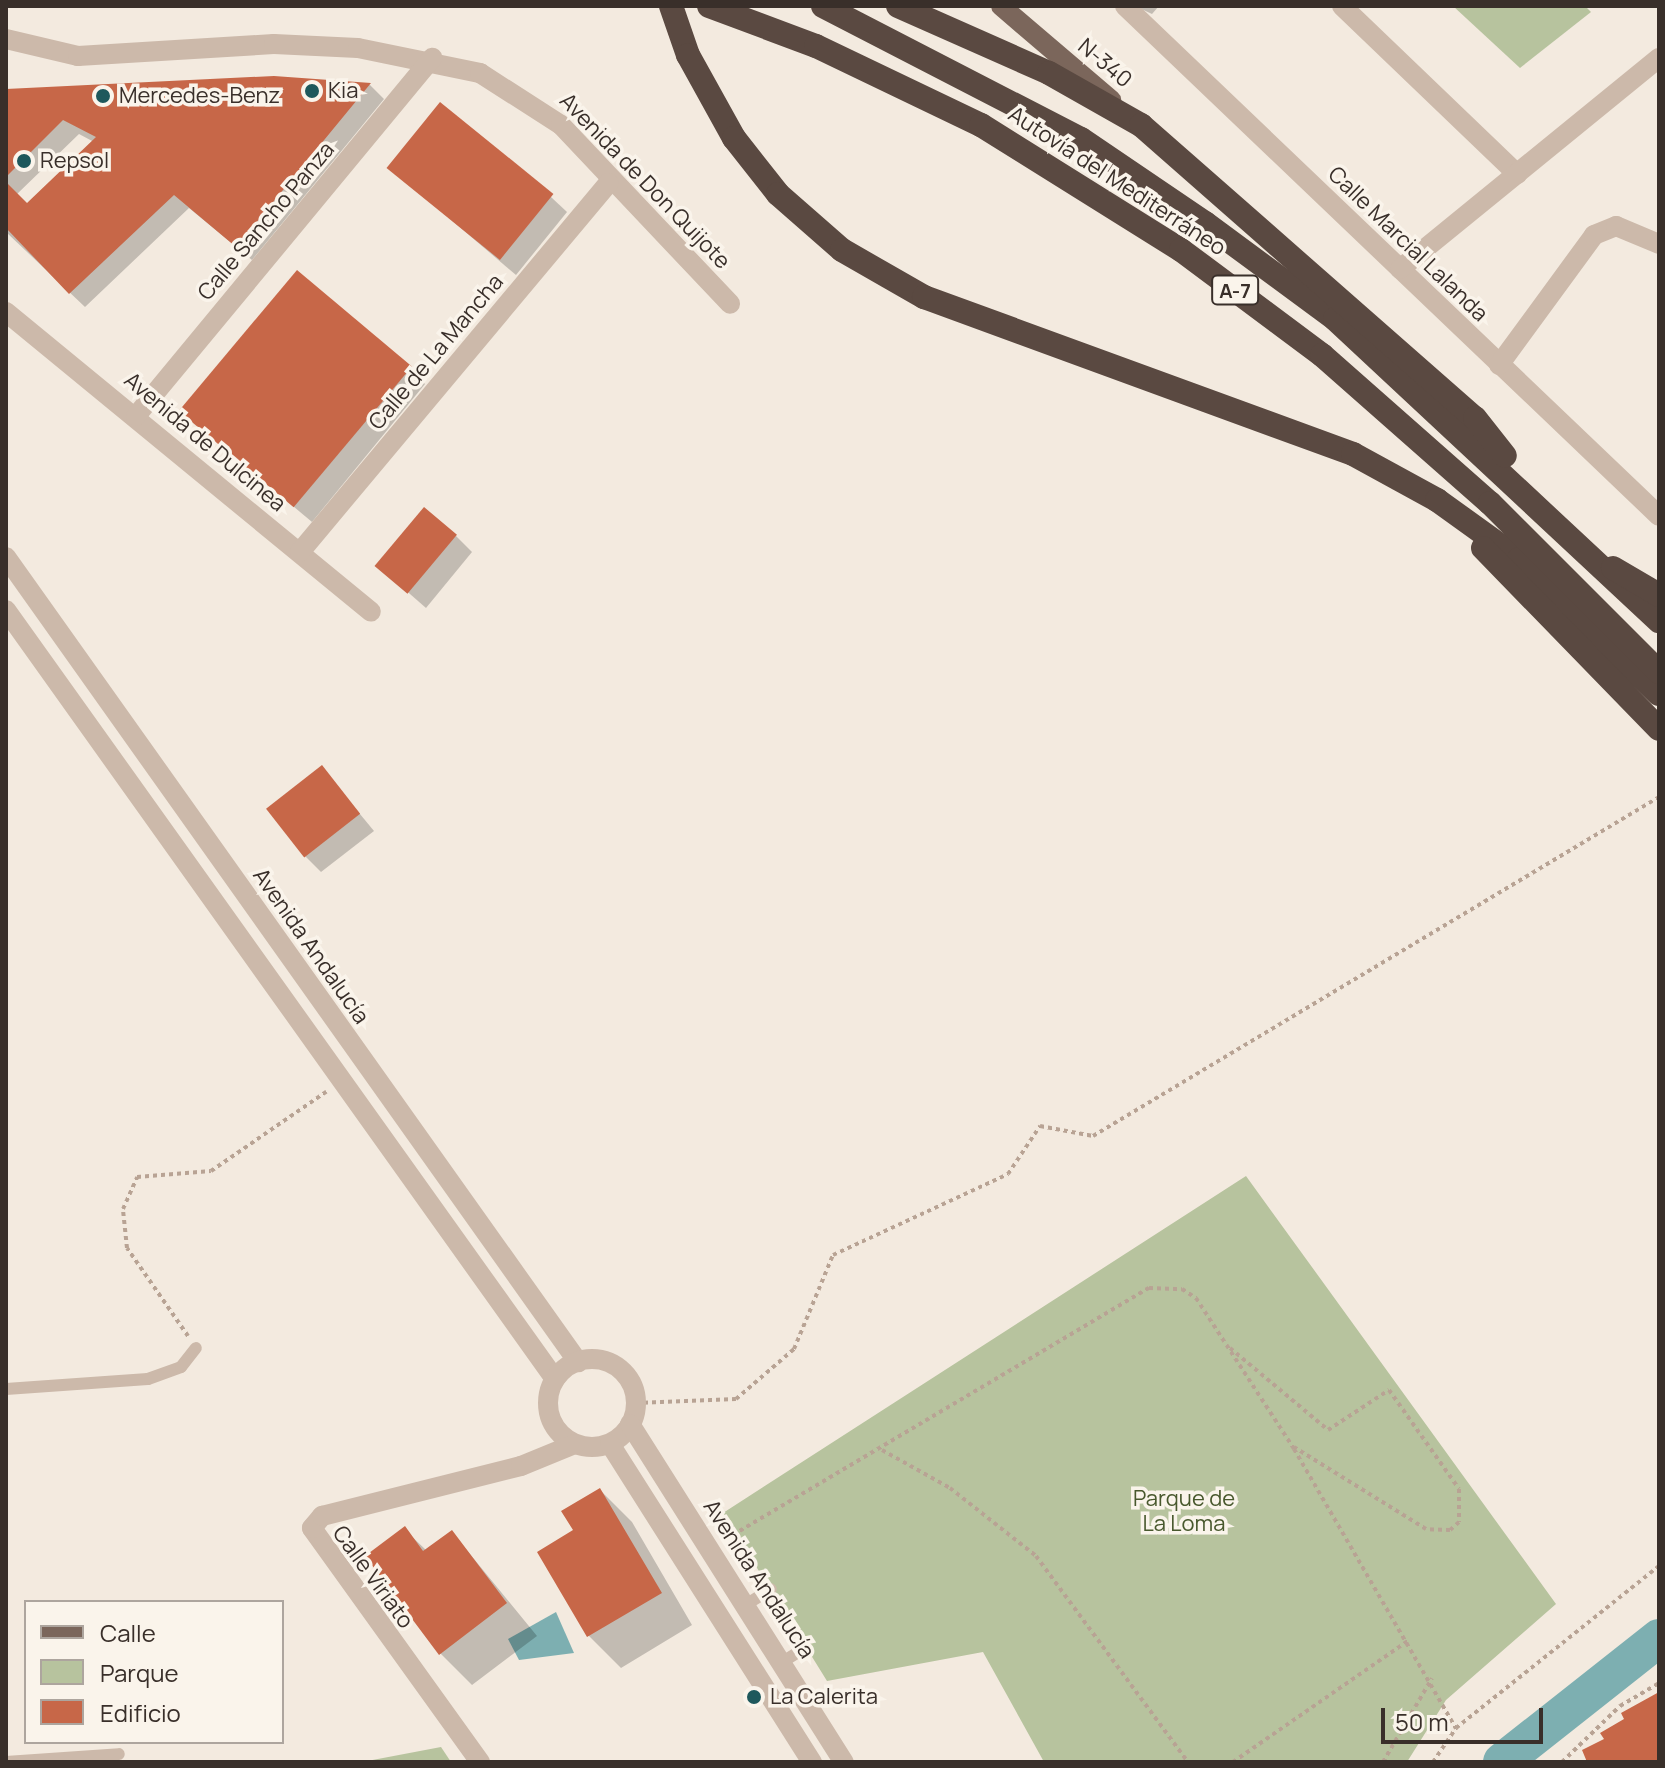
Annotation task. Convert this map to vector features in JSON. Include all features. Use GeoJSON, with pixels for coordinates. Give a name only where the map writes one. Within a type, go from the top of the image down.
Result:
{"type":"FeatureCollection","features":[{"type":"Feature","properties":{"kind":"highway"},"geometry":{"type":"LineString","coordinates":[[671,6],[688,55],[734,138],[778,194],[842,250],[924,297],[1353,454],[1437,500],[1519,559],[1659,694]]}},
{"type":"Feature","properties":{"kind":"highway","name":"Autovía del Mediterráneo"},"geometry":{"type":"LineString","coordinates":[[709,6],[736,15],[981,125],[1181,250],[1322,355],[1479,493],[1659,672]]}},
{"type":"Feature","properties":{"kind":"highway","name":"Autovía del Mediterráneo"},"geometry":{"type":"LineString","coordinates":[[823,6],[1081,139],[1205,223],[1335,319],[1549,511],[1659,621]]}},
{"type":"Feature","properties":{"kind":"highway"},"geometry":{"type":"LineString","coordinates":[[898,6],[1049,73],[1141,125],[1475,418],[1549,511]]}},
{"type":"Feature","properties":{"kind":"highway"},"geometry":{"type":"LineString","coordinates":[[1437,500],[1659,729]]}},
{"type":"Feature","properties":{"kind":"highway"},"geometry":{"type":"LineString","coordinates":[[1599,561],[1659,595]]}},
{"type":"Feature","properties":{"kind":"main road","name":"N-340"},"geometry":{"type":"LineString","coordinates":[[1001,6],[1141,125]]}},
{"type":"Feature","properties":{"kind":"street","name":"Calle Marcial Lalanda"},"geometry":{"type":"LineString","coordinates":[[1125,6],[1659,516]]}},
{"type":"Feature","properties":{"kind":"street"},"geometry":{"type":"LineString","coordinates":[[1342,6],[1517,174]]}},
{"type":"Feature","properties":{"kind":"street","name":"Avenida de Don Quijote"},"geometry":{"type":"LineString","coordinates":[[6,39],[78,56],[274,44],[432,58],[523,94],[561,125],[608,183],[730,304]]}},
{"type":"Feature","properties":{"kind":"street","name":"Calle Sancho Panza"},"geometry":{"type":"LineString","coordinates":[[136,416],[432,58]]}},
{"type":"Feature","properties":{"kind":"street"},"geometry":{"type":"LineString","coordinates":[[1400,269],[1659,58]]}},
{"type":"Feature","properties":{"kind":"street","name":"Calle de La Mancha"},"geometry":{"type":"LineString","coordinates":[[300,552],[608,183]]}},
{"type":"Feature","properties":{"kind":"street"},"geometry":{"type":"LineString","coordinates":[[1499,365],[1594,235],[1616,226],[1659,244]]}},
{"type":"Feature","properties":{"kind":"street","name":"Avenida de Dulcinea"},"geometry":{"type":"LineString","coordinates":[[6,312],[371,612]]}},
{"type":"Feature","properties":{"kind":"street","name":"Avenida Andalucía"},"geometry":{"type":"LineString","coordinates":[[6,557],[578,1362]]}},
{"type":"Feature","properties":{"kind":"street"},"geometry":{"type":"LineString","coordinates":[[6,610],[555,1379],[553,1424],[575,1444],[610,1444],[630,1424],[636,1403],[617,1367],[578,1362],[555,1379]]}},
{"type":"Feature","properties":{"kind":"street","name":"Avenida Andalucía"},"geometry":{"type":"LineString","coordinates":[[630,1424],[784,1661],[844,1762]]}},
{"type":"Feature","properties":{"kind":"street","name":"Calle Viriato"},"geometry":{"type":"LineString","coordinates":[[480,1762],[312,1528],[322,1516],[521,1466],[575,1444]]}},
{"type":"Feature","properties":{"kind":"street"},"geometry":{"type":"LineString","coordinates":[[610,1444],[812,1762]]}},
{"type":"Feature","properties":{"kind":"lane"},"geometry":{"type":"LineString","coordinates":[[6,1389],[148,1379],[181,1367],[196,1348]]}},
{"type":"Feature","properties":{"kind":"lane"},"geometry":{"type":"LineString","coordinates":[[747,1604],[771,1589]]}},
{"type":"Feature","properties":{"kind":"lane"},"geometry":{"type":"LineString","coordinates":[[784,1661],[806,1647]]}},
{"type":"Feature","properties":{"kind":"lane"},"geometry":{"type":"LineString","coordinates":[[6,1762],[119,1754]]}},
{"type":"Feature","properties":{"kind":"path"},"geometry":{"type":"LineString","coordinates":[[636,1403],[736,1399],[794,1349],[833,1255],[1008,1174],[1040,1126],[1093,1136],[1659,797]]}},
{"type":"Feature","properties":{"kind":"path"},"geometry":{"type":"LineString","coordinates":[[196,1348],[127,1248],[123,1209],[137,1177],[211,1171],[329,1090]]}},
{"type":"Feature","properties":{"kind":"path"},"geometry":{"type":"LineString","coordinates":[[711,1547],[882,1450],[1149,1288],[1182,1289],[1196,1298],[1292,1445],[1432,1676],[1456,1728]]}},
{"type":"Feature","properties":{"kind":"path"},"geometry":{"type":"LineString","coordinates":[[1227,1345],[1328,1430],[1389,1390],[1459,1489],[1459,1522],[1450,1530],[1426,1529],[1292,1445]]}},
{"type":"Feature","properties":{"kind":"path"},"geometry":{"type":"LineString","coordinates":[[882,1450],[950,1488],[1036,1556],[1188,1762]]}},
{"type":"Feature","properties":{"kind":"path"},"geometry":{"type":"LineString","coordinates":[[1433,1762],[1456,1728],[1659,1566]]}},
{"type":"Feature","properties":{"kind":"path"},"geometry":{"type":"LineString","coordinates":[[1233,1762],[1409,1640]]}},
{"type":"Feature","properties":{"kind":"path"},"geometry":{"type":"LineString","coordinates":[[1383,1762],[1432,1676]]}},
{"type":"Feature","properties":{"kind":"path"},"geometry":{"type":"LineString","coordinates":[[1562,1762],[1620,1706],[1659,1683]]}},
{"type":"Feature","properties":{"kind":"green space"},"geometry":{"type":"Polygon","coordinates":[[[1453,6],[1585,6],[1591,12],[1520,68],[1453,6]]]}},
{"type":"Feature","properties":{"kind":"green space","name":"Parque de La Loma"},"geometry":{"type":"Polygon","coordinates":[[[1246,1176],[1556,1604],[1446,1700],[1407,1762],[1044,1762],[983,1652],[827,1681],[723,1513],[1246,1176]]]}},
{"type":"Feature","properties":{"kind":"green space"},"geometry":{"type":"Polygon","coordinates":[[[441,1747],[451,1762],[362,1762],[441,1747]]]}},
{"type":"Feature","properties":{"kind":"water"},"geometry":{"type":"Polygon","coordinates":[[[556,1612],[574,1653],[519,1660],[508,1639],[556,1612]]]}},
{"type":"Feature","properties":{"kind":"building"},"geometry":{"type":"Polygon","coordinates":[[[274,76],[371,83],[236,247],[174,195],[69,294],[6,228],[6,182],[27,203],[96,137],[63,120],[6,177],[6,89],[274,76]]]}},
{"type":"Feature","properties":{"kind":"building"},"geometry":{"type":"Polygon","coordinates":[[[440,102],[553,194],[500,260],[387,168],[440,102]]]}},
{"type":"Feature","properties":{"kind":"building"},"geometry":{"type":"Polygon","coordinates":[[[297,270],[412,366],[294,507],[179,411],[297,270]]]}},
{"type":"Feature","properties":{"kind":"building"},"geometry":{"type":"Polygon","coordinates":[[[424,507],[457,535],[407,594],[375,566],[424,507]]]}},
{"type":"Feature","properties":{"kind":"building"},"geometry":{"type":"Polygon","coordinates":[[[322,765],[360,814],[304,858],[266,809],[322,765]]]}},
{"type":"Feature","properties":{"kind":"building"},"geometry":{"type":"Polygon","coordinates":[[[600,1488],[662,1593],[587,1637],[537,1552],[573,1530],[561,1511],[600,1488]]]}},
{"type":"Feature","properties":{"kind":"building"},"geometry":{"type":"Polygon","coordinates":[[[405,1526],[423,1551],[452,1530],[507,1603],[439,1655],[365,1556],[405,1526]]]}},
{"type":"Feature","properties":{"kind":"building"},"geometry":{"type":"Polygon","coordinates":[[[1659,1692],[1659,1762],[1587,1762],[1582,1750],[1604,1739],[1600,1733],[1624,1719],[1621,1713],[1659,1692]]]}},
{"type":"Feature","properties":{"kind":"waterway"},"geometry":{"type":"LineString","coordinates":[[1502,1762],[1659,1638]]}},
{"type":"Feature","properties":{"kind":"place","name":"Kia"},"geometry":{"type":"Point","coordinates":[312,91]}},
{"type":"Feature","properties":{"kind":"place","name":"Mercedes-Benz"},"geometry":{"type":"Point","coordinates":[103,96]}},
{"type":"Feature","properties":{"kind":"place","name":"Repsol"},"geometry":{"type":"Point","coordinates":[24,161]}},
{"type":"Feature","properties":{"kind":"place","name":"La Calerita"},"geometry":{"type":"Point","coordinates":[754,1697]}}]}
